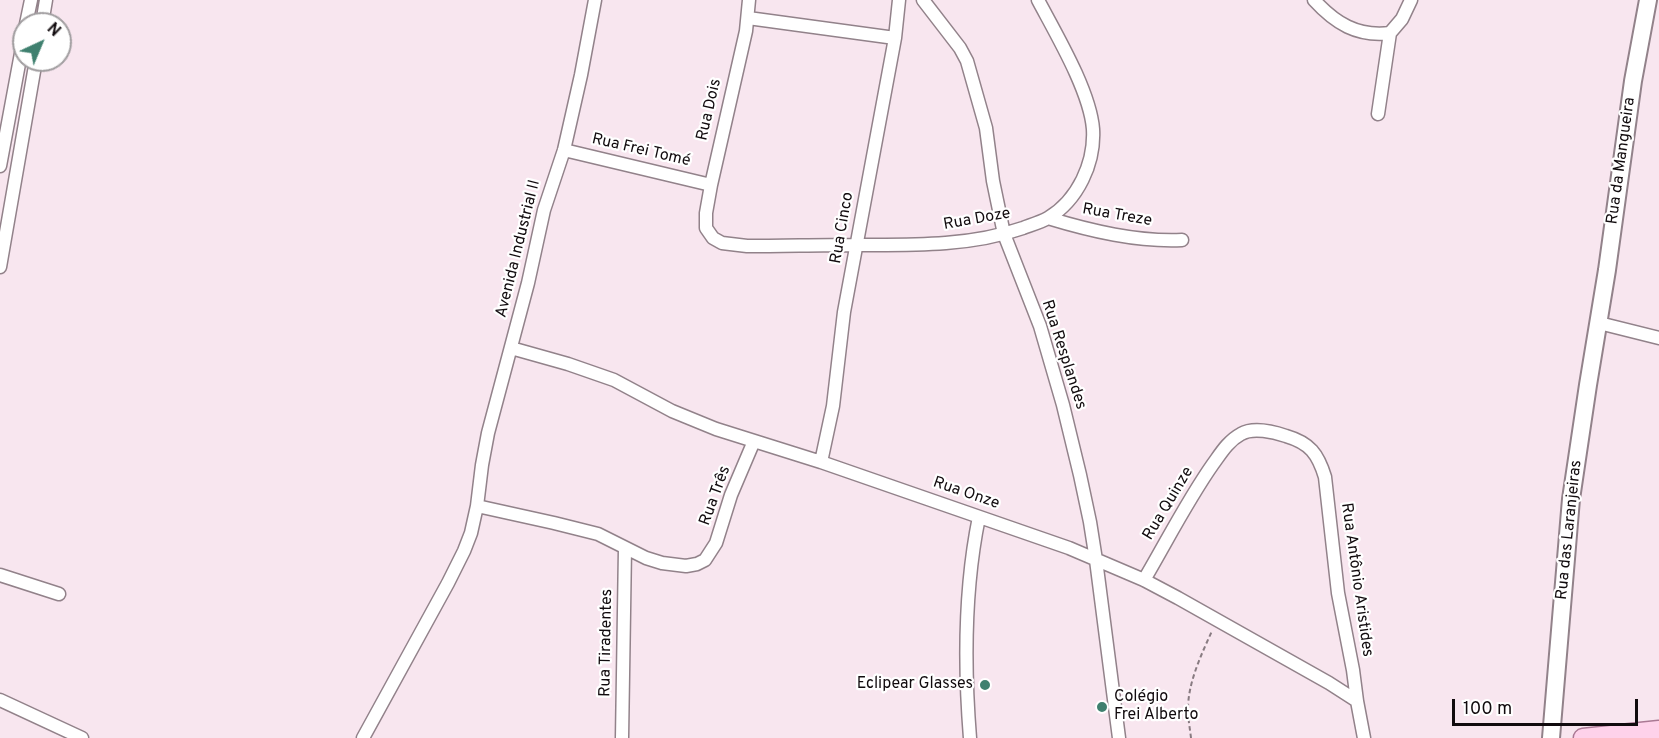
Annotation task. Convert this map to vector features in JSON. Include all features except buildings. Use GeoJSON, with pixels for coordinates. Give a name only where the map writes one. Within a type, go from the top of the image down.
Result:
{"type":"FeatureCollection","features":[{"type":"Feature","properties":{"kind":"main road"},"geometry":{"type":"LineString","coordinates":[[1582,738],[1659,730]]}},
{"type":"Feature","properties":{"kind":"street","name":"Avenida Industrial II"},"geometry":{"type":"LineString","coordinates":[[363,738],[464,552],[471,533],[488,433],[544,210],[564,150],[595,0]]}},
{"type":"Feature","properties":{"kind":"street","name":"Rua Dois"},"geometry":{"type":"LineString","coordinates":[[706,228],[711,185],[748,18],[749,0]]}},
{"type":"Feature","properties":{"kind":"street","name":"Rua Cinco"},"geometry":{"type":"LineString","coordinates":[[821,462],[832,406],[844,312],[895,38],[899,0]]}},
{"type":"Feature","properties":{"kind":"street","name":"Rua Resplandes"},"geometry":{"type":"LineString","coordinates":[[923,0],[960,48],[967,61],[986,128],[993,181],[1004,234],[1049,354],[1080,475],[1096,560],[1119,738]]}},
{"type":"Feature","properties":{"kind":"street","name":"Rua Doze"},"geometry":{"type":"LineString","coordinates":[[706,228],[713,238],[732,245],[949,243],[1004,234],[1048,218],[1079,188],[1091,154],[1093,127],[1083,93],[1038,0]]}},
{"type":"Feature","properties":{"kind":"street"},"geometry":{"type":"LineString","coordinates":[[1314,0],[1334,20],[1368,32],[1390,33]]}},
{"type":"Feature","properties":{"kind":"street"},"geometry":{"type":"LineString","coordinates":[[1378,114],[1390,33],[1402,19],[1411,0]]}},
{"type":"Feature","properties":{"kind":"street","name":"Rua da Mangueira"},"geometry":{"type":"LineString","coordinates":[[1599,323],[1633,81],[1648,0]]}},
{"type":"Feature","properties":{"kind":"street"},"geometry":{"type":"LineString","coordinates":[[748,18],[895,38]]}},
{"type":"Feature","properties":{"kind":"street"},"geometry":{"type":"LineString","coordinates":[[0,166],[17,72]]}},
{"type":"Feature","properties":{"kind":"street"},"geometry":{"type":"LineString","coordinates":[[0,267],[2,240],[34,72]]}},
{"type":"Feature","properties":{"kind":"street","name":"Rua Frei Tomé"},"geometry":{"type":"LineString","coordinates":[[564,150],[711,185]]}},
{"type":"Feature","properties":{"kind":"street","name":"Rua Treze"},"geometry":{"type":"LineString","coordinates":[[1048,218],[1116,235],[1166,241],[1182,240]]}},
{"type":"Feature","properties":{"kind":"street"},"geometry":{"type":"LineString","coordinates":[[1599,323],[1659,338]]}},
{"type":"Feature","properties":{"kind":"street","name":"Rua das Laranjeiras"},"geometry":{"type":"LineString","coordinates":[[1551,738],[1571,499],[1599,323]]}},
{"type":"Feature","properties":{"kind":"street","name":"Rua Onze"},"geometry":{"type":"LineString","coordinates":[[511,348],[614,380],[672,411],[716,429],[1012,527],[1144,579],[1235,629],[1357,702]]}},
{"type":"Feature","properties":{"kind":"street","name":"Rua Quinze"},"geometry":{"type":"LineString","coordinates":[[1144,579],[1183,510],[1225,447],[1243,433],[1274,432],[1298,440],[1313,451],[1320,463]]}},
{"type":"Feature","properties":{"kind":"street","name":"Rua Três"},"geometry":{"type":"LineString","coordinates":[[625,548],[646,558],[676,566],[697,564],[705,560],[716,543],[731,495],[754,441]]}},
{"type":"Feature","properties":{"kind":"street","name":"Rua Antônio Aristides"},"geometry":{"type":"LineString","coordinates":[[1320,463],[1325,477],[1338,593],[1357,702]]}},
{"type":"Feature","properties":{"kind":"street"},"geometry":{"type":"LineString","coordinates":[[477,506],[598,534],[625,548]]}},
{"type":"Feature","properties":{"kind":"street"},"geometry":{"type":"LineString","coordinates":[[970,738],[967,685],[967,595],[971,553],[978,517]]}},
{"type":"Feature","properties":{"kind":"street","name":"Rua Tiradentes"},"geometry":{"type":"LineString","coordinates":[[622,738],[625,548]]}},
{"type":"Feature","properties":{"kind":"street"},"geometry":{"type":"LineString","coordinates":[[0,574],[59,594]]}},
{"type":"Feature","properties":{"kind":"street"},"geometry":{"type":"LineString","coordinates":[[0,700],[82,738]]}},
{"type":"Feature","properties":{"kind":"street"},"geometry":{"type":"LineString","coordinates":[[1357,702],[1364,738]]}},
{"type":"Feature","properties":{"kind":"path"},"geometry":{"type":"LineString","coordinates":[[1191,738],[1188,708],[1191,690],[1201,656],[1217,620]]}},
{"type":"Feature","properties":{"kind":"place","name":"Eclipear Glasses"},"geometry":{"type":"Point","coordinates":[985,685]}},
{"type":"Feature","properties":{"kind":"place","name":"Colégio Frei Alberto"},"geometry":{"type":"Point","coordinates":[1102,707]}}]}
